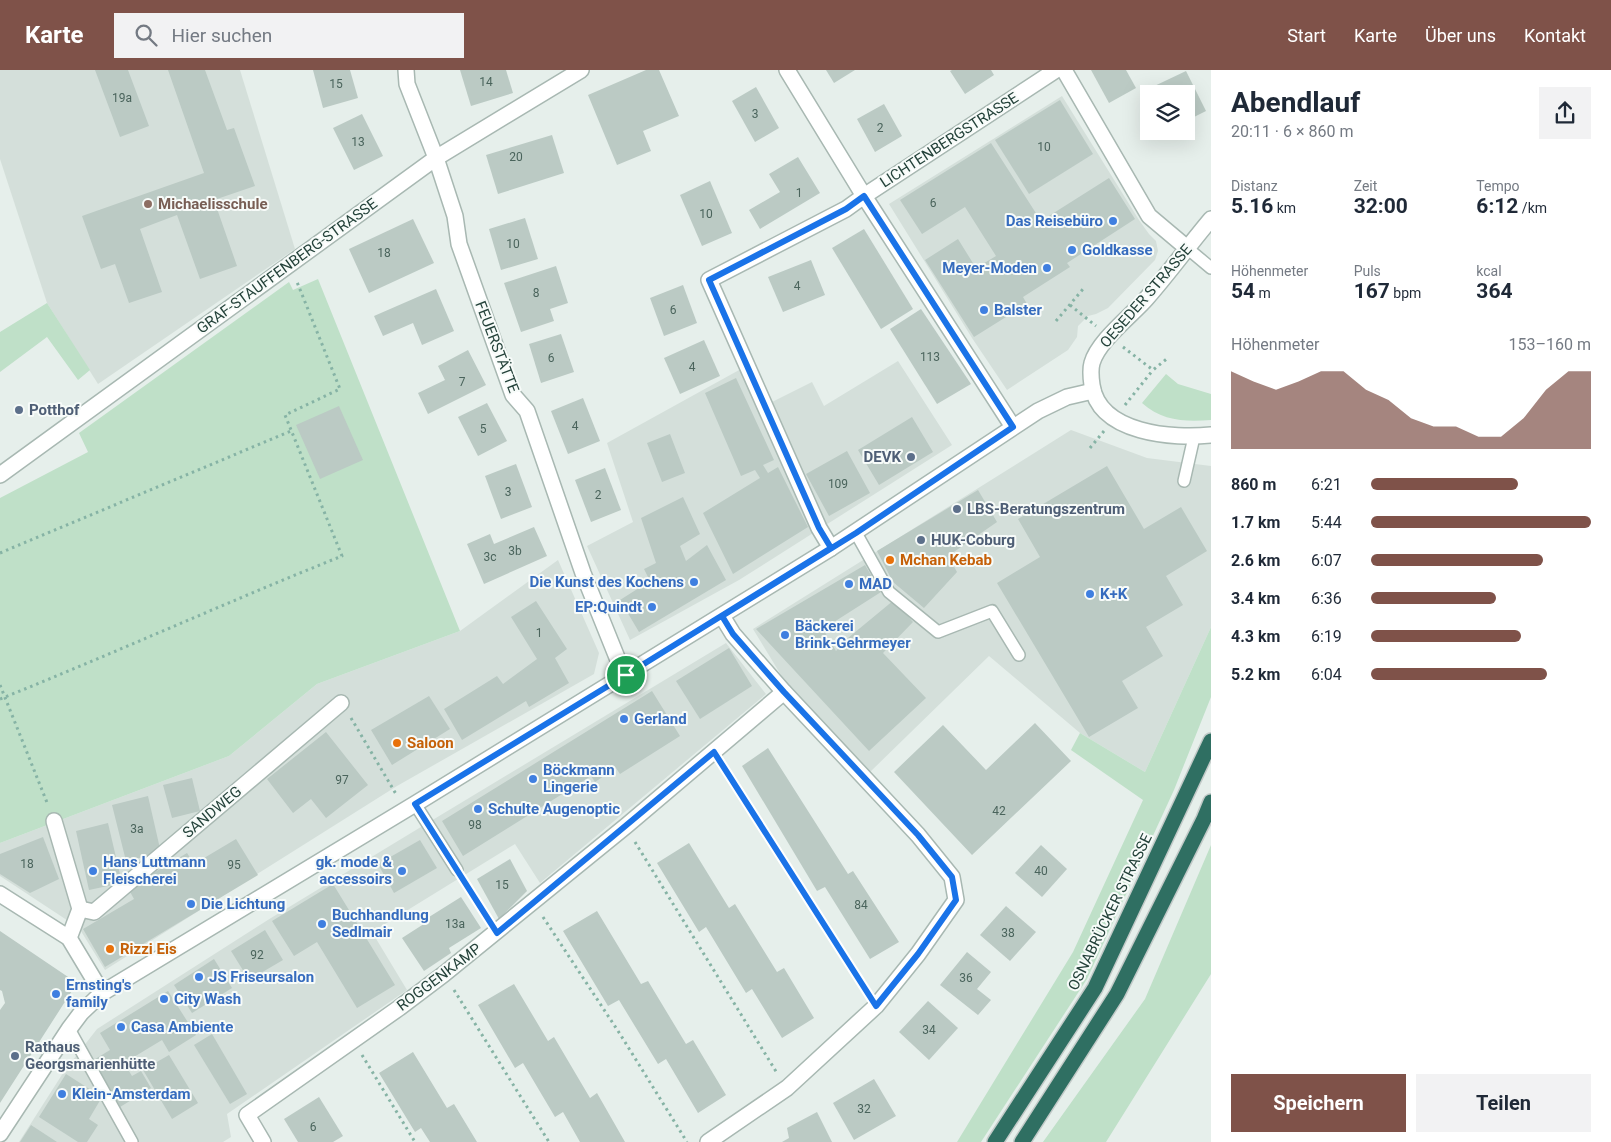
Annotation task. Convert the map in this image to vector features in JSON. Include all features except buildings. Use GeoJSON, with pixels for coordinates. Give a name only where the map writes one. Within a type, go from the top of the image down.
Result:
{"type":"FeatureCollection","features":[{"type":"Feature","properties":{"kind":"highway","name":"OSNABRÜCKER STRASSE"},"geometry":{"type":"LineString","coordinates":[[995,1142],[1095,988],[1211,740]]}},
{"type":"Feature","properties":{"kind":"highway"},"geometry":{"type":"LineString","coordinates":[[1022,1142],[1117,994],[1204,820],[1211,802]]}},
{"type":"Feature","properties":{"kind":"street","name":"FEUERSTÄTTE"},"geometry":{"type":"LineString","coordinates":[[406,70],[407,84],[436,158],[455,216],[459,244],[513,395],[527,411],[583,573],[618,660],[626,675]]}},
{"type":"Feature","properties":{"kind":"street","name":"GRAF-STAUFFENBERG-STRASSE"},"geometry":{"type":"LineString","coordinates":[[0,475],[436,158],[581,70]]}},
{"type":"Feature","properties":{"kind":"street"},"geometry":{"type":"LineString","coordinates":[[788,70],[864,196],[1013,427]]}},
{"type":"Feature","properties":{"kind":"street","name":"LICHTENBERGSTRASSE"},"geometry":{"type":"LineString","coordinates":[[831,548],[819,528],[709,280],[846,209],[1056,70]]}},
{"type":"Feature","properties":{"kind":"street"},"geometry":{"type":"LineString","coordinates":[[1064,70],[1149,216],[1187,248]]}},
{"type":"Feature","properties":{"kind":"street","name":"OESEDER STRASSE"},"geometry":{"type":"LineString","coordinates":[[1093,391],[1092,362],[1098,351],[1146,299],[1211,219]]}},
{"type":"Feature","properties":{"kind":"street"},"geometry":{"type":"LineString","coordinates":[[0,1134],[81,1013],[102,993],[410,807],[856,533],[1038,411],[1067,398],[1093,391],[1101,407],[1114,419],[1136,429],[1157,434],[1194,437],[1211,435]]}},
{"type":"Feature","properties":{"kind":"street"},"geometry":{"type":"LineString","coordinates":[[708,1142],[787,1088],[876,1006],[918,954],[956,900],[952,877],[918,835],[784,692],[733,634],[722,616]]}},
{"type":"Feature","properties":{"kind":"street","name":"ROGGENKAMP"},"geometry":{"type":"LineString","coordinates":[[263,1142],[247,1115],[444,974],[497,933],[784,692]]}},
{"type":"Feature","properties":{"kind":"street","name":"SANDWEG"},"geometry":{"type":"LineString","coordinates":[[80,909],[94,912],[341,703]]}},
{"type":"Feature","properties":{"kind":"street"},"geometry":{"type":"LineString","coordinates":[[54,821],[80,909],[69,938]]}},
{"type":"Feature","properties":{"kind":"street"},"geometry":{"type":"LineString","coordinates":[[0,894],[69,938],[102,993]]}},
{"type":"Feature","properties":{"kind":"lane"},"geometry":{"type":"LineString","coordinates":[[1187,248],[1211,268]]}},
{"type":"Feature","properties":{"kind":"lane"},"geometry":{"type":"LineString","coordinates":[[1184,481],[1194,437]]}},
{"type":"Feature","properties":{"kind":"lane"},"geometry":{"type":"LineString","coordinates":[[856,533],[889,592],[938,632],[992,611],[1019,655]]}},
{"type":"Feature","properties":{"kind":"lane"},"geometry":{"type":"LineString","coordinates":[[410,807],[457,870]]}},
{"type":"Feature","properties":{"kind":"lane"},"geometry":{"type":"LineString","coordinates":[[70,1029],[132,1142]]}},
{"type":"Feature","properties":{"kind":"path"},"geometry":{"type":"LineString","coordinates":[[0,699],[342,556],[285,414],[340,389],[290,265]]}},
{"type":"Feature","properties":{"kind":"path"},"geometry":{"type":"LineString","coordinates":[[1056,321],[1084,289]]}},
{"type":"Feature","properties":{"kind":"path"},"geometry":{"type":"LineString","coordinates":[[1114,419],[1153,370]]}},
{"type":"Feature","properties":{"kind":"path"},"geometry":{"type":"LineString","coordinates":[[0,553],[291,430]]}},
{"type":"Feature","properties":{"kind":"path"},"geometry":{"type":"LineString","coordinates":[[0,685],[54,821]]}},
{"type":"Feature","properties":{"kind":"path"},"geometry":{"type":"LineString","coordinates":[[341,703],[410,807]]}},
{"type":"Feature","properties":{"kind":"path"},"geometry":{"type":"LineString","coordinates":[[714,752],[876,1006]]}},
{"type":"Feature","properties":{"kind":"path"},"geometry":{"type":"LineString","coordinates":[[626,826],[787,1088]]}},
{"type":"Feature","properties":{"kind":"path"},"geometry":{"type":"LineString","coordinates":[[457,870],[497,933]]}},
{"type":"Feature","properties":{"kind":"path"},"geometry":{"type":"LineString","coordinates":[[534,902],[620,1034],[687,1142]]}},
{"type":"Feature","properties":{"kind":"path"},"geometry":{"type":"LineString","coordinates":[[444,974],[549,1142]]}},
{"type":"Feature","properties":{"kind":"path"},"geometry":{"type":"LineString","coordinates":[[353,1040],[415,1142]]}},
{"type":"Feature","properties":{"kind":"shaded area","name":"Michaelisschule"},"geometry":{"type":"Polygon","coordinates":[[[0,70],[240,70],[295,249],[98,384],[47,303],[0,159],[0,70]]]}},
{"type":"Feature","properties":{"kind":"shaded area"},"geometry":{"type":"Polygon","coordinates":[[[1062,96],[1139,220],[1156,241],[1158,251],[1155,260],[1108,308],[1088,316],[1078,326],[1077,337],[1068,350],[1007,390],[972,338],[889,204],[1062,96]]]}},
{"type":"Feature","properties":{"kind":"shaded area"},"geometry":{"type":"Polygon","coordinates":[[[898,361],[952,445],[739,580],[630,640],[587,546],[633,522],[607,443],[750,364],[768,404],[812,382],[824,406],[898,361]]]}},
{"type":"Feature","properties":{"kind":"shaded area"},"geometry":{"type":"Polygon","coordinates":[[[1071,430],[1147,458],[1211,466],[1211,627],[1145,772],[1080,733],[989,656],[869,773],[784,680],[753,629],[1071,430]]]}},
{"type":"Feature","properties":{"kind":"shaded area"},"geometry":{"type":"Polygon","coordinates":[[[558,560],[599,653],[594,674],[397,786],[105,970],[79,928],[0,876],[0,843],[229,756],[317,684],[460,631],[558,560]]]}},
{"type":"Feature","properties":{"kind":"shaded area"},"geometry":{"type":"Polygon","coordinates":[[[726,643],[766,694],[540,883],[515,844],[372,932],[407,990],[227,1114],[231,1137],[223,1142],[19,1142],[65,1070],[97,1029],[271,918],[726,643]]]}},
{"type":"Feature","properties":{"kind":"green space"},"geometry":{"type":"Polygon","coordinates":[[[318,279],[460,631],[317,684],[229,756],[0,843],[0,498],[88,452],[79,433],[289,282],[293,290],[318,279]]]}},
{"type":"Feature","properties":{"kind":"green space"},"geometry":{"type":"Polygon","coordinates":[[[47,303],[90,370],[78,380],[47,337],[0,372],[0,332],[47,303]]]}},
{"type":"Feature","properties":{"kind":"green space"},"geometry":{"type":"Polygon","coordinates":[[[1166,374],[1178,384],[1211,394],[1211,420],[1192,421],[1174,419],[1158,414],[1142,403],[1166,374]]]}},
{"type":"Feature","properties":{"kind":"green space"},"geometry":{"type":"Polygon","coordinates":[[[1211,627],[1211,697],[1174,790],[1087,979],[981,1142],[957,1142],[1073,952],[1143,800],[1071,750],[1080,733],[1145,772],[1211,627]]]}},
{"type":"Feature","properties":{"kind":"green space"},"geometry":{"type":"Polygon","coordinates":[[[1211,845],[1211,974],[1106,1142],[1043,1142],[1145,999],[1211,845]]]}},
{"type":"Feature","properties":{"kind":"place","name":"Michaelisschule"},"geometry":{"type":"Point","coordinates":[148,204]}},
{"type":"Feature","properties":{"kind":"place","name":"Das Reisebüro"},"geometry":{"type":"Point","coordinates":[1113,221]}},
{"type":"Feature","properties":{"kind":"place","name":"Goldkasse"},"geometry":{"type":"Point","coordinates":[1072,250]}},
{"type":"Feature","properties":{"kind":"place","name":"Meyer-Moden"},"geometry":{"type":"Point","coordinates":[1047,268]}},
{"type":"Feature","properties":{"kind":"place","name":"Balster"},"geometry":{"type":"Point","coordinates":[984,310]}},
{"type":"Feature","properties":{"kind":"place","name":"Potthof"},"geometry":{"type":"Point","coordinates":[19,410]}},
{"type":"Feature","properties":{"kind":"place","name":"DEVK"},"geometry":{"type":"Point","coordinates":[911,457]}},
{"type":"Feature","properties":{"kind":"place","name":"LBS-Beratungszentrum"},"geometry":{"type":"Point","coordinates":[957,509]}},
{"type":"Feature","properties":{"kind":"place","name":"HUK-Coburg"},"geometry":{"type":"Point","coordinates":[921,540]}},
{"type":"Feature","properties":{"kind":"place","name":"Mchan Kebab"},"geometry":{"type":"Point","coordinates":[890,560]}},
{"type":"Feature","properties":{"kind":"place","name":"Die Kunst des Kochens"},"geometry":{"type":"Point","coordinates":[694,582]}},
{"type":"Feature","properties":{"kind":"place","name":"MAD"},"geometry":{"type":"Point","coordinates":[849,584]}},
{"type":"Feature","properties":{"kind":"place","name":"K+K"},"geometry":{"type":"Point","coordinates":[1090,594]}},
{"type":"Feature","properties":{"kind":"place","name":"EP:Quindt"},"geometry":{"type":"Point","coordinates":[652,607]}},
{"type":"Feature","properties":{"kind":"place","name":"Bäckerei Brink-Gehrmeyer"},"geometry":{"type":"Point","coordinates":[785,635]}},
{"type":"Feature","properties":{"kind":"place","name":"Gerland"},"geometry":{"type":"Point","coordinates":[624,719]}},
{"type":"Feature","properties":{"kind":"place","name":"Saloon"},"geometry":{"type":"Point","coordinates":[397,743]}},
{"type":"Feature","properties":{"kind":"place","name":"Böckmann Lingerie"},"geometry":{"type":"Point","coordinates":[533,779]}},
{"type":"Feature","properties":{"kind":"place","name":"Schulte Augenoptic"},"geometry":{"type":"Point","coordinates":[478,809]}},
{"type":"Feature","properties":{"kind":"place","name":"Hans Luttmann Fleischerei"},"geometry":{"type":"Point","coordinates":[93,871]}},
{"type":"Feature","properties":{"kind":"place","name":"gk. mode & accessoirs"},"geometry":{"type":"Point","coordinates":[402,871]}},
{"type":"Feature","properties":{"kind":"place","name":"Die Lichtung"},"geometry":{"type":"Point","coordinates":[191,904]}},
{"type":"Feature","properties":{"kind":"place","name":"Buchhandlung Sedlmair"},"geometry":{"type":"Point","coordinates":[322,924]}},
{"type":"Feature","properties":{"kind":"place","name":"Rizzi Eis"},"geometry":{"type":"Point","coordinates":[110,949]}},
{"type":"Feature","properties":{"kind":"place","name":"JS Friseursalon"},"geometry":{"type":"Point","coordinates":[199,977]}},
{"type":"Feature","properties":{"kind":"place","name":"Ernsting's family"},"geometry":{"type":"Point","coordinates":[56,994]}},
{"type":"Feature","properties":{"kind":"place","name":"City Wash"},"geometry":{"type":"Point","coordinates":[164,999]}},
{"type":"Feature","properties":{"kind":"place","name":"Casa Ambiente"},"geometry":{"type":"Point","coordinates":[121,1027]}},
{"type":"Feature","properties":{"kind":"place","name":"Rathaus Georgsmarienhütte"},"geometry":{"type":"Point","coordinates":[15,1056]}},
{"type":"Feature","properties":{"kind":"place","name":"Klein-Amsterdam"},"geometry":{"type":"Point","coordinates":[62,1094]}},
{"type":"Feature","properties":{"kind":"route"},"geometry":{"type":"LineString","coordinates":[[864,196],[1013,427],[856,533],[722,616],[733,634],[784,692],[918,835],[952,877],[956,900],[918,954],[876,1006],[714,752],[497,933],[415,804],[626,675],[831,548],[819,528],[709,280],[846,209],[864,196]]}}]}
